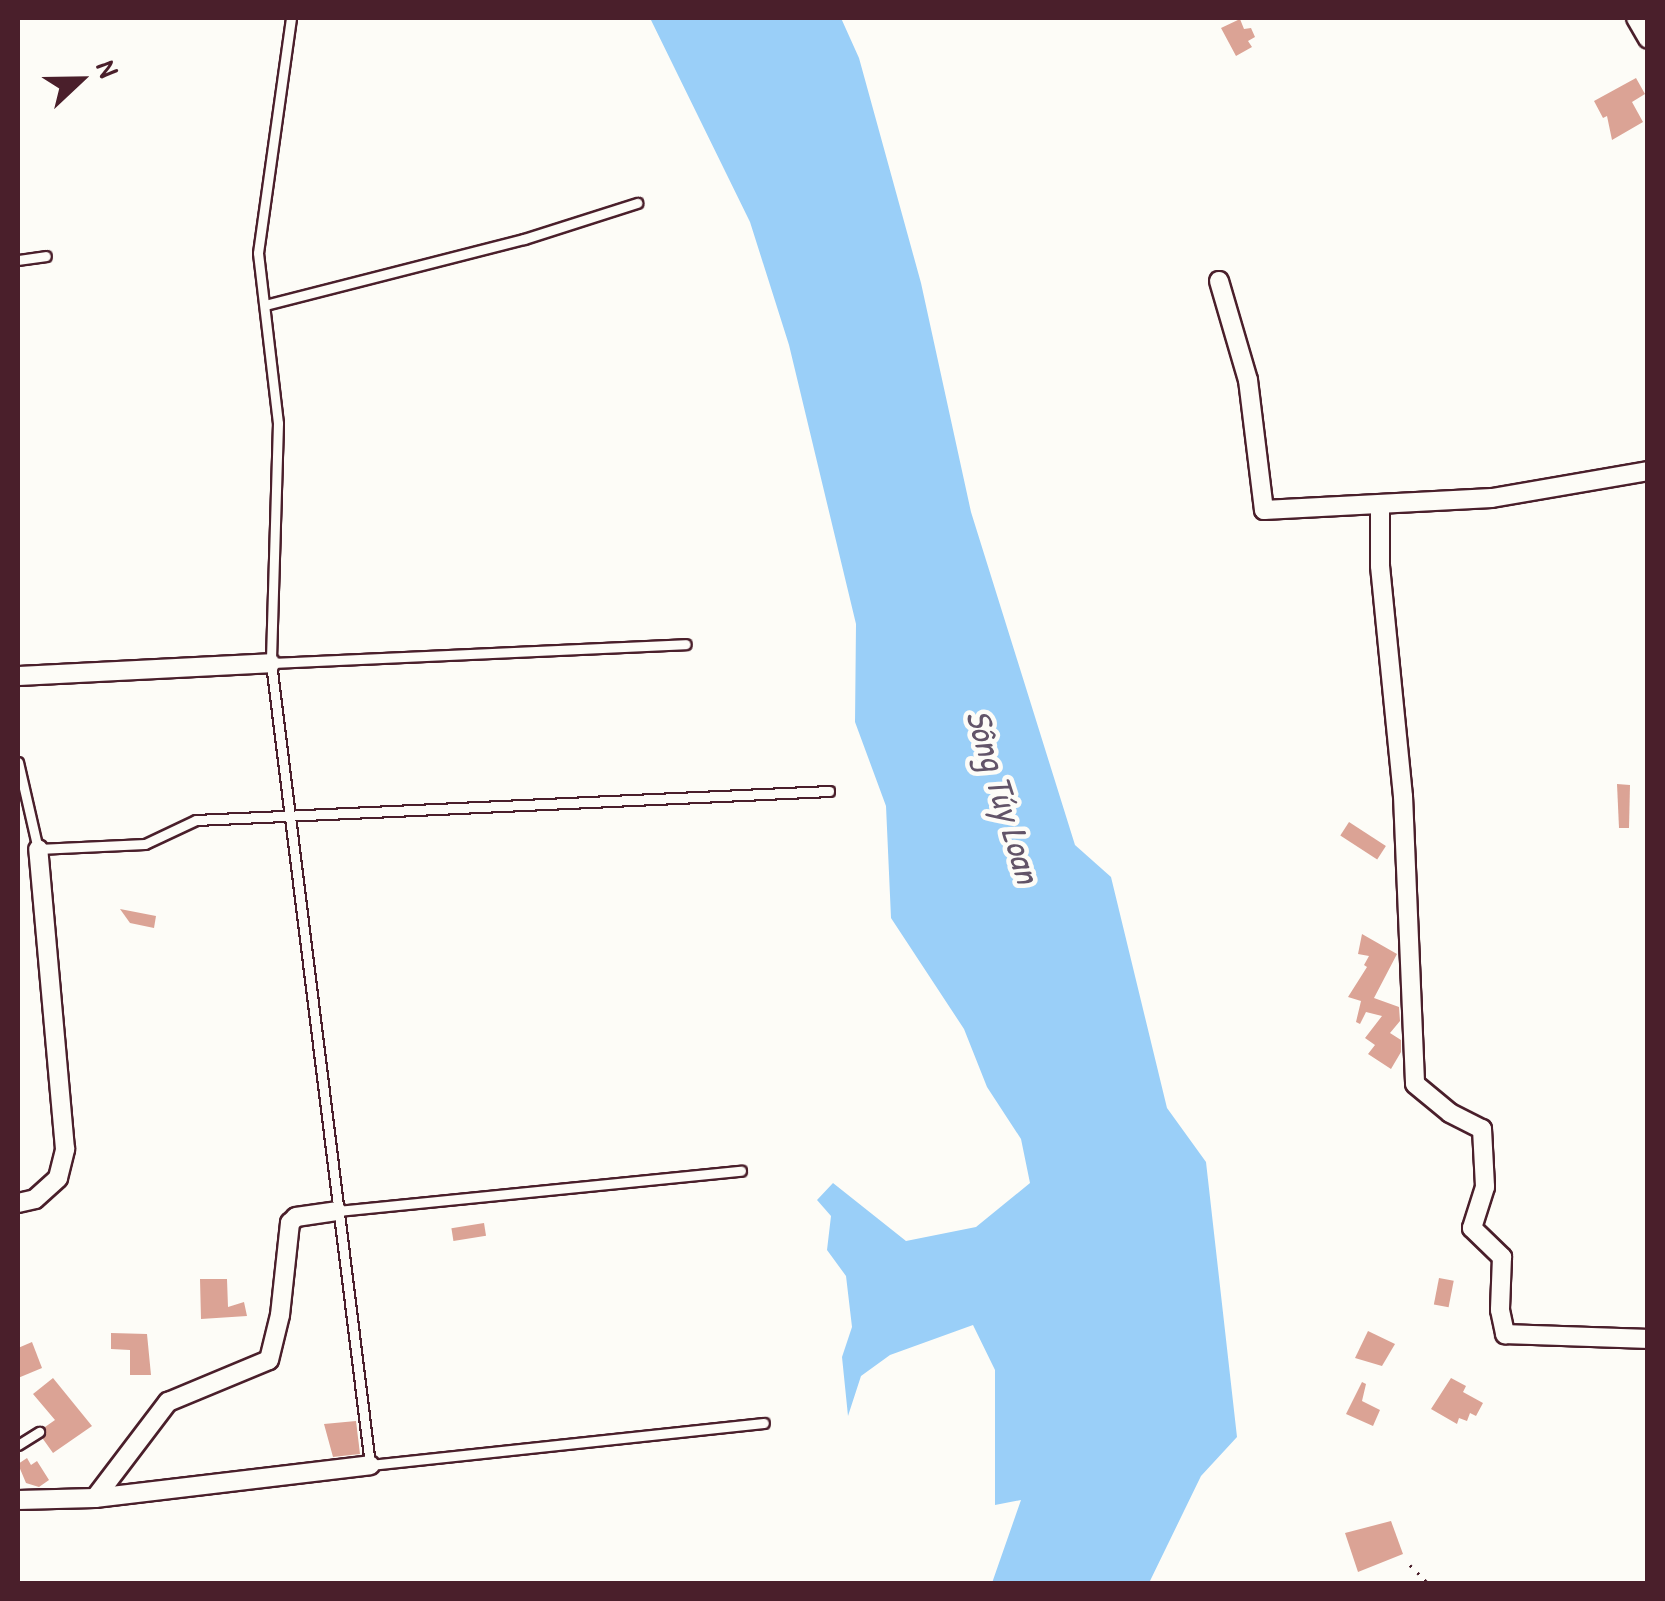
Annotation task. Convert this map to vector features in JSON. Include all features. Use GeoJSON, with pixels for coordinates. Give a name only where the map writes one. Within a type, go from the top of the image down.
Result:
{"type":"FeatureCollection","features":[{"type":"Feature","properties":{"kind":"street"},"geometry":{"type":"LineString","coordinates":[[1636,18],[1648,39]]}},
{"type":"Feature","properties":{"kind":"street"},"geometry":{"type":"LineString","coordinates":[[1219,280],[1248,380],[1261,506],[1268,510],[1492,498],[1648,472]]}},
{"type":"Feature","properties":{"kind":"street"},"geometry":{"type":"LineString","coordinates":[[1380,505],[1380,566],[1403,796],[1415,1084],[1450,1113],[1482,1129],[1485,1187],[1472,1228],[1502,1257],[1505,1334],[1648,1340]]}},
{"type":"Feature","properties":{"kind":"street"},"geometry":{"type":"LineString","coordinates":[[18,676],[271,663]]}},
{"type":"Feature","properties":{"kind":"street"},"geometry":{"type":"LineString","coordinates":[[18,1203],[34,1199],[58,1178],[65,1148],[38,849]]}},
{"type":"Feature","properties":{"kind":"street"},"geometry":{"type":"LineString","coordinates":[[95,1498],[168,1402],[270,1360],[280,1315],[290,1223],[296,1217],[338,1211]]}},
{"type":"Feature","properties":{"kind":"street"},"geometry":{"type":"LineString","coordinates":[[18,1500],[95,1498],[370,1465]]}},
{"type":"Feature","properties":{"kind":"lane"},"geometry":{"type":"LineString","coordinates":[[291,18],[284,90],[260,218],[258,254],[278,424],[271,663],[370,1465],[764,1422]]}},
{"type":"Feature","properties":{"kind":"lane"},"geometry":{"type":"LineString","coordinates":[[265,305],[524,239],[637,203]]}},
{"type":"Feature","properties":{"kind":"lane"},"geometry":{"type":"LineString","coordinates":[[18,260],[46,256]]}},
{"type":"Feature","properties":{"kind":"lane"},"geometry":{"type":"LineString","coordinates":[[271,663],[686,644]]}},
{"type":"Feature","properties":{"kind":"lane"},"geometry":{"type":"LineString","coordinates":[[18,762],[38,849],[132,846],[196,820],[829,790]]}},
{"type":"Feature","properties":{"kind":"lane"},"geometry":{"type":"LineString","coordinates":[[338,1211],[740,1171]]}},
{"type":"Feature","properties":{"kind":"lane"},"geometry":{"type":"LineString","coordinates":[[18,1446],[39,1432]]}},
{"type":"Feature","properties":{"kind":"path"},"geometry":{"type":"LineString","coordinates":[[1410,1565],[1428,1584]]}},
{"type":"Feature","properties":{"kind":"water","name":"Sông Túy Loan"},"geometry":{"type":"Polygon","coordinates":[[[650,18],[841,18],[859,58],[921,283],[971,512],[1075,845],[1111,877],[1167,1108],[1206,1162],[1237,1437],[1201,1476],[1149,1583],[992,1583],[1021,1500],[995,1505],[995,1370],[973,1325],[890,1355],[861,1376],[848,1416],[842,1357],[852,1327],[846,1276],[827,1250],[831,1216],[817,1200],[833,1183],[906,1241],[976,1227],[1030,1183],[1021,1139],[987,1087],[964,1029],[891,918],[886,806],[855,722],[856,624],[789,345],[750,222],[650,18]]]}},
{"type":"Feature","properties":{"kind":"building"},"geometry":{"type":"Polygon","coordinates":[[[1240,19],[1244,29],[1251,28],[1255,37],[1248,41],[1252,47],[1236,56],[1221,28],[1240,19]]]}},
{"type":"Feature","properties":{"kind":"building"},"geometry":{"type":"Polygon","coordinates":[[[1636,78],[1645,94],[1632,102],[1643,122],[1612,140],[1607,116],[1603,118],[1594,101],[1636,78]]]}},
{"type":"Feature","properties":{"kind":"building"},"geometry":{"type":"Polygon","coordinates":[[[1617,784],[1630,785],[1629,828],[1619,828],[1617,784]]]}},
{"type":"Feature","properties":{"kind":"building"},"geometry":{"type":"Polygon","coordinates":[[[1349,822],[1386,846],[1377,859],[1340,835],[1349,822]]]}},
{"type":"Feature","properties":{"kind":"building"},"geometry":{"type":"Polygon","coordinates":[[[120,909],[156,916],[154,928],[130,923],[120,909]]]}},
{"type":"Feature","properties":{"kind":"building"},"geometry":{"type":"Polygon","coordinates":[[[1362,934],[1397,954],[1374,998],[1399,1007],[1400,1021],[1390,1033],[1401,1040],[1401,1052],[1391,1069],[1368,1054],[1375,1045],[1365,1038],[1382,1016],[1366,1012],[1360,1024],[1356,1022],[1361,1001],[1348,997],[1367,967],[1364,965],[1369,956],[1358,954],[1362,934]]]}},
{"type":"Feature","properties":{"kind":"building"},"geometry":{"type":"Polygon","coordinates":[[[484,1223],[486,1236],[453,1241],[451,1228],[484,1223]]]}},
{"type":"Feature","properties":{"kind":"building"},"geometry":{"type":"Polygon","coordinates":[[[1439,1278],[1454,1281],[1449,1307],[1434,1305],[1439,1278]]]}},
{"type":"Feature","properties":{"kind":"building"},"geometry":{"type":"Polygon","coordinates":[[[200,1279],[227,1279],[228,1307],[244,1302],[247,1316],[201,1319],[200,1279]]]}},
{"type":"Feature","properties":{"kind":"building"},"geometry":{"type":"Polygon","coordinates":[[[1368,1331],[1395,1344],[1382,1366],[1355,1358],[1368,1331]]]}},
{"type":"Feature","properties":{"kind":"building"},"geometry":{"type":"Polygon","coordinates":[[[111,1333],[147,1334],[151,1375],[130,1375],[130,1350],[111,1349],[111,1333]]]}},
{"type":"Feature","properties":{"kind":"building"},"geometry":{"type":"Polygon","coordinates":[[[32,1342],[42,1368],[18,1378],[18,1348],[32,1342]]]}},
{"type":"Feature","properties":{"kind":"building"},"geometry":{"type":"Polygon","coordinates":[[[53,1378],[92,1426],[53,1453],[43,1439],[45,1427],[55,1420],[33,1394],[53,1378]]]}},
{"type":"Feature","properties":{"kind":"building"},"geometry":{"type":"Polygon","coordinates":[[[1451,1378],[1466,1386],[1463,1392],[1483,1403],[1476,1416],[1470,1413],[1467,1421],[1459,1418],[1457,1424],[1431,1409],[1451,1378]]]}},
{"type":"Feature","properties":{"kind":"building"},"geometry":{"type":"Polygon","coordinates":[[[1362,1382],[1366,1384],[1362,1401],[1380,1410],[1373,1426],[1346,1414],[1362,1382]]]}},
{"type":"Feature","properties":{"kind":"building"},"geometry":{"type":"Polygon","coordinates":[[[356,1421],[360,1454],[333,1457],[324,1424],[356,1421]]]}},
{"type":"Feature","properties":{"kind":"building"},"geometry":{"type":"Polygon","coordinates":[[[27,1458],[31,1465],[37,1461],[49,1480],[39,1487],[26,1483],[18,1464],[27,1458]]]}},
{"type":"Feature","properties":{"kind":"building"},"geometry":{"type":"Polygon","coordinates":[[[1391,1521],[1403,1554],[1358,1572],[1345,1533],[1391,1521]]]}}]}
